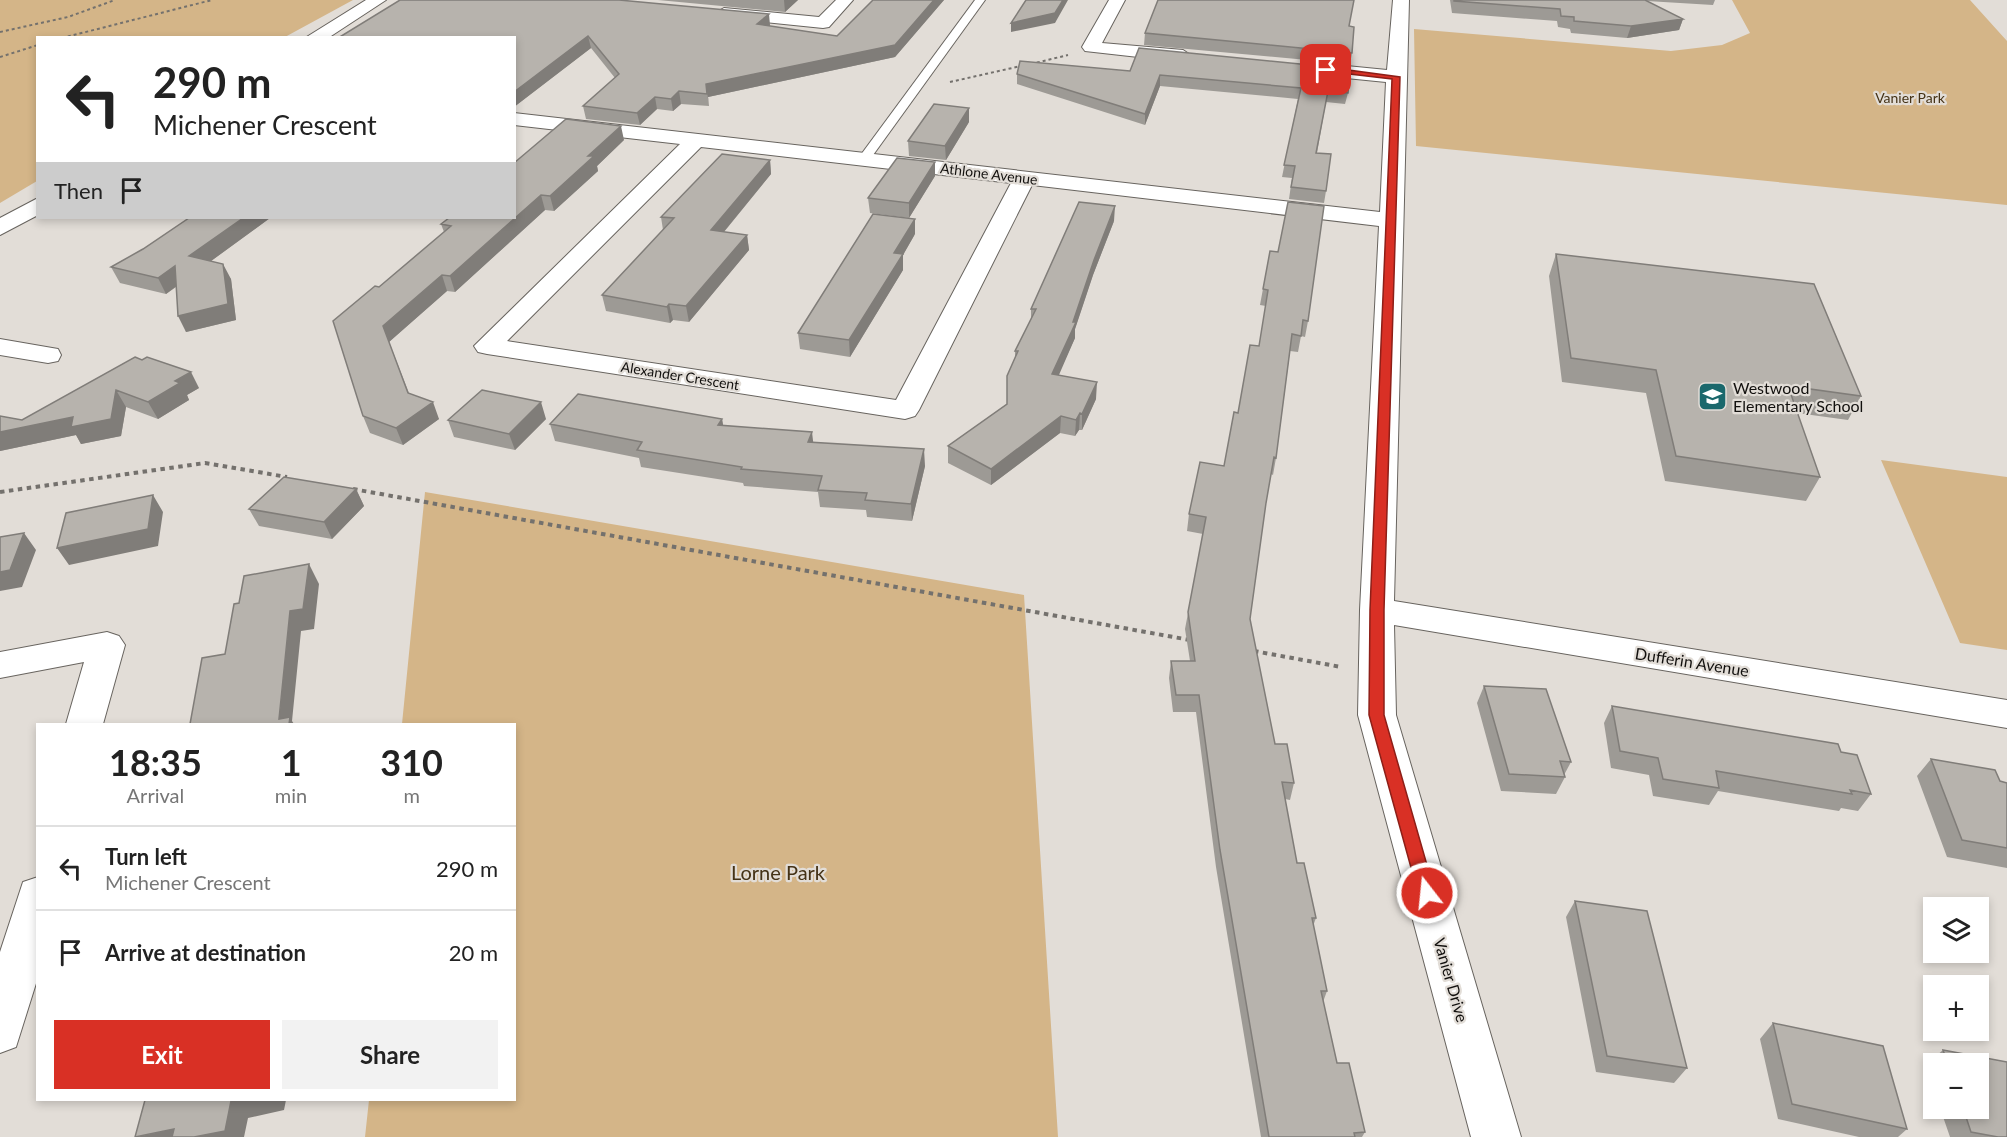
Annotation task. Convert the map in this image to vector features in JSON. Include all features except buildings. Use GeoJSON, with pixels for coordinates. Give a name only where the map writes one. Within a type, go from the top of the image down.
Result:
{"type":"FeatureCollection","features":[{"type":"Feature","properties":{"kind":"street"},"geometry":{"type":"LineString","coordinates":[[317,36],[378,0]]}},
{"type":"Feature","properties":{"kind":"street"},"geometry":{"type":"LineString","coordinates":[[706,12],[823,23],[845,0]]}},
{"type":"Feature","properties":{"kind":"street"},"geometry":{"type":"LineString","coordinates":[[1117,0],[1091,47],[1197,57]]}},
{"type":"Feature","properties":{"kind":"street","name":"Vanier Drive"},"geometry":{"type":"LineString","coordinates":[[1401,0],[1396,77],[1377,610],[1377,715],[1496,1137]]}},
{"type":"Feature","properties":{"kind":"street"},"geometry":{"type":"LineString","coordinates":[[1291,66],[1396,77]]}},
{"type":"Feature","properties":{"kind":"street","name":"Athlone Avenue"},"geometry":{"type":"LineString","coordinates":[[516,119],[1391,220]]}},
{"type":"Feature","properties":{"kind":"street","name":"Alexander Crescent"},"geometry":{"type":"LineString","coordinates":[[696,140],[487,346],[905,410],[1024,178]]}},
{"type":"Feature","properties":{"kind":"street"},"geometry":{"type":"LineString","coordinates":[[0,228],[36,206]]}},
{"type":"Feature","properties":{"kind":"street"},"geometry":{"type":"LineString","coordinates":[[0,347],[48,355]]}},
{"type":"Feature","properties":{"kind":"street","name":"Dufferin Avenue"},"geometry":{"type":"LineString","coordinates":[[1377,610],[2007,714]]}},
{"type":"Feature","properties":{"kind":"street"},"geometry":{"type":"LineString","coordinates":[[0,665],[107,645],[85,723]]}},
{"type":"Feature","properties":{"kind":"street"},"geometry":{"type":"LineString","coordinates":[[0,1031],[36,903]]}},
{"type":"Feature","properties":{"kind":"lane"},"geometry":{"type":"LineString","coordinates":[[864,159],[980,0]]}},
{"type":"Feature","properties":{"kind":"path"},"geometry":{"type":"LineString","coordinates":[[0,32],[68,17],[115,0]]}},
{"type":"Feature","properties":{"kind":"path"},"geometry":{"type":"LineString","coordinates":[[70,36],[212,0]]}},
{"type":"Feature","properties":{"kind":"path"},"geometry":{"type":"LineString","coordinates":[[0,57],[36,46]]}},
{"type":"Feature","properties":{"kind":"path"},"geometry":{"type":"LineString","coordinates":[[914,91],[1090,50],[1091,47]]}},
{"type":"Feature","properties":{"kind":"path"},"geometry":{"type":"LineString","coordinates":[[0,492],[205,463],[299,480]]}},
{"type":"Feature","properties":{"kind":"path"},"geometry":{"type":"LineString","coordinates":[[346,488],[1201,642]]}},
{"type":"Feature","properties":{"kind":"path"},"geometry":{"type":"LineString","coordinates":[[1248,650],[1377,673]]}},
{"type":"Feature","properties":{"kind":"green space"},"geometry":{"type":"Polygon","coordinates":[[[0,0],[353,0],[287,36],[36,36],[36,182],[0,203],[0,0]]]}},
{"type":"Feature","properties":{"kind":"green space","name":"Vanier Park"},"geometry":{"type":"Polygon","coordinates":[[[1732,0],[1970,0],[2007,41],[2007,205],[1416,146],[1414,29],[1671,51],[1722,45],[1750,33],[1732,0]]]}},
{"type":"Feature","properties":{"kind":"green space"},"geometry":{"type":"Polygon","coordinates":[[[1881,460],[2007,477],[2007,650],[1960,643],[1881,460]]]}},
{"type":"Feature","properties":{"kind":"green space","name":"Lorne Park"},"geometry":{"type":"Polygon","coordinates":[[[425,492],[1024,595],[1058,1137],[365,1137],[369,1101],[516,1101],[516,723],[402,723],[425,492]]]}},
{"type":"Feature","properties":{"kind":"place","name":"Westwood Elementary School"},"geometry":{"type":"Point","coordinates":[1712,397]}},
{"type":"Feature","properties":{"kind":"route"},"geometry":{"type":"LineString","coordinates":[[1326,70],[1396,77],[1377,610],[1377,715],[1427,893]]}}]}
